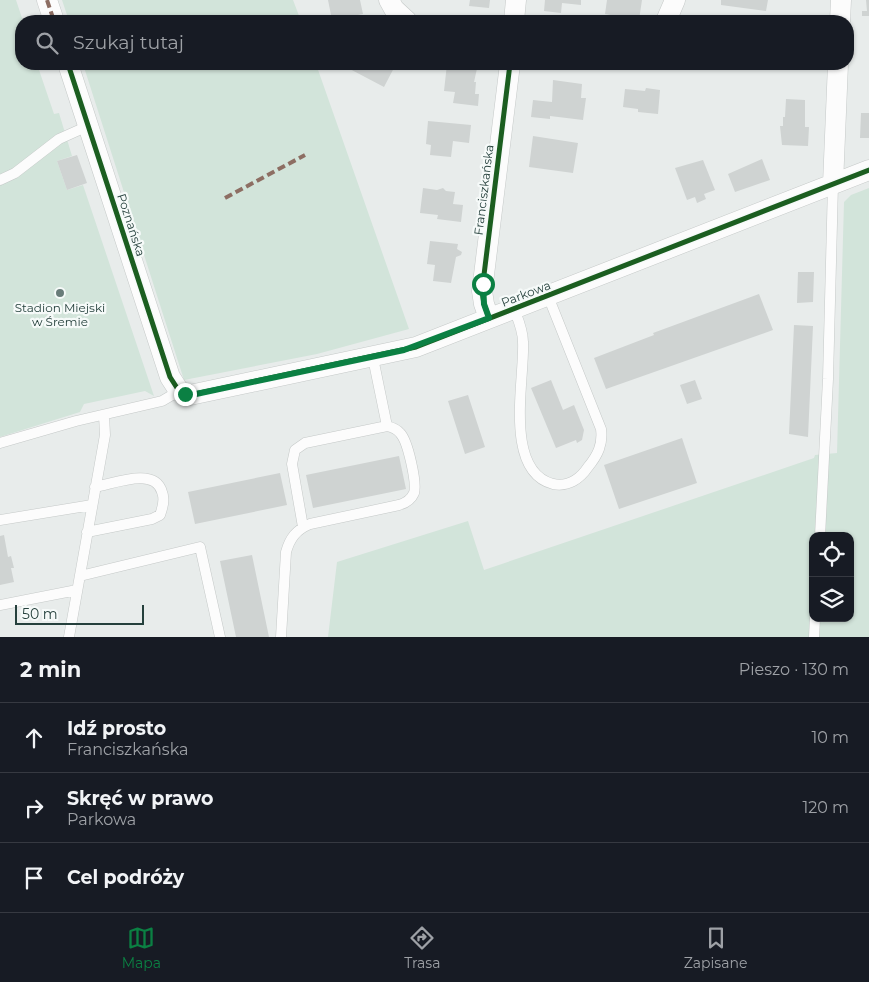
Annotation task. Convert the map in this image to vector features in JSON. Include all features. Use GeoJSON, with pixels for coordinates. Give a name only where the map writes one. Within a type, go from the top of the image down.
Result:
{"type":"FeatureCollection","features":[{"type":"Feature","properties":{"kind":"street"},"geometry":{"type":"LineString","coordinates":[[47,0],[52,15]]}},
{"type":"Feature","properties":{"kind":"street"},"geometry":{"type":"LineString","coordinates":[[389,0],[394,9],[400,15]]}},
{"type":"Feature","properties":{"kind":"street"},"geometry":{"type":"LineString","coordinates":[[515,15],[516,0]]}},
{"type":"Feature","properties":{"kind":"street"},"geometry":{"type":"LineString","coordinates":[[669,15],[675,0]]}},
{"type":"Feature","properties":{"kind":"street"},"geometry":{"type":"LineString","coordinates":[[840,15],[841,0]]}},
{"type":"Feature","properties":{"kind":"street","name":"Poznańska"},"geometry":{"type":"LineString","coordinates":[[70,70],[170,378],[179,391]]}},
{"type":"Feature","properties":{"kind":"street","name":"Franciszkańska"},"geometry":{"type":"LineString","coordinates":[[489,318],[482,291],[509,70]]}},
{"type":"Feature","properties":{"kind":"street"},"geometry":{"type":"LineString","coordinates":[[833,184],[838,70]]}},
{"type":"Feature","properties":{"kind":"street","name":"Parkowa"},"geometry":{"type":"LineString","coordinates":[[179,391],[185,394],[196,394],[373,358],[430,342],[869,170]]}},
{"type":"Feature","properties":{"kind":"lane"},"geometry":{"type":"LineString","coordinates":[[0,180],[15,173],[59,139],[88,126]]}},
{"type":"Feature","properties":{"kind":"lane"},"geometry":{"type":"LineString","coordinates":[[820,532],[828,379],[833,184]]}},
{"type":"Feature","properties":{"kind":"lane"},"geometry":{"type":"LineString","coordinates":[[514,309],[523,341],[520,408],[524,450],[527,461],[540,477],[549,482],[565,484],[573,482],[586,471],[598,453],[602,438],[601,429],[548,296]]}},
{"type":"Feature","properties":{"kind":"lane"},"geometry":{"type":"LineString","coordinates":[[373,358],[386,426]]}},
{"type":"Feature","properties":{"kind":"lane"},"geometry":{"type":"LineString","coordinates":[[0,443],[162,401],[179,391]]}},
{"type":"Feature","properties":{"kind":"lane"},"geometry":{"type":"LineString","coordinates":[[69,637],[106,428],[104,415]]}},
{"type":"Feature","properties":{"kind":"lane"},"geometry":{"type":"LineString","coordinates":[[281,637],[286,552],[294,534],[303,527],[399,505],[409,501],[413,496],[415,485],[407,445],[400,432],[386,426],[306,443],[295,450],[292,464],[303,527]]}},
{"type":"Feature","properties":{"kind":"lane"},"geometry":{"type":"LineString","coordinates":[[88,532],[152,519],[160,514],[162,509],[162,489],[148,478],[95,487]]}},
{"type":"Feature","properties":{"kind":"lane"},"geometry":{"type":"LineString","coordinates":[[0,520],[92,505]]}},
{"type":"Feature","properties":{"kind":"lane"},"geometry":{"type":"LineString","coordinates":[[80,576],[200,547],[220,637]]}},
{"type":"Feature","properties":{"kind":"lane"},"geometry":{"type":"LineString","coordinates":[[0,605],[77,590]]}},
{"type":"Feature","properties":{"kind":"lane"},"geometry":{"type":"LineString","coordinates":[[814,637],[815,622]]}},
{"type":"Feature","properties":{"kind":"green space","name":"Stadion Miejski w Śremie"},"geometry":{"type":"Polygon","coordinates":[[[0,0],[16,0],[21,15],[15,15],[15,70],[39,70],[54,114],[59,113],[72,156],[57,161],[67,190],[83,185],[154,396],[145,391],[84,404],[80,412],[0,437],[0,0]]]}},
{"type":"Feature","properties":{"kind":"green space"},"geometry":{"type":"Polygon","coordinates":[[[62,0],[293,0],[299,15],[67,15],[62,0]]]}},
{"type":"Feature","properties":{"kind":"green space"},"geometry":{"type":"Polygon","coordinates":[[[85,70],[318,70],[409,329],[317,354],[184,380],[85,70]]]}},
{"type":"Feature","properties":{"kind":"green space"},"geometry":{"type":"Polygon","coordinates":[[[869,188],[869,637],[328,637],[337,562],[468,521],[484,570],[814,458],[815,455],[837,453],[844,202],[851,195],[869,188]]]}},
{"type":"Feature","properties":{"kind":"building"},"geometry":{"type":"Polygon","coordinates":[[[328,0],[360,0],[363,14],[331,15],[328,0]]]}},
{"type":"Feature","properties":{"kind":"building"},"geometry":{"type":"Polygon","coordinates":[[[470,0],[490,0],[489,8],[469,6],[470,0]]]}},
{"type":"Feature","properties":{"kind":"building"},"geometry":{"type":"Polygon","coordinates":[[[545,0],[581,0],[581,5],[562,3],[561,13],[544,11],[545,0]]]}},
{"type":"Feature","properties":{"kind":"building"},"geometry":{"type":"Polygon","coordinates":[[[607,0],[642,0],[640,15],[605,14],[607,0]]]}},
{"type":"Feature","properties":{"kind":"building"},"geometry":{"type":"Polygon","coordinates":[[[721,0],[768,0],[766,11],[721,5],[721,0]]]}},
{"type":"Feature","properties":{"kind":"building"},"geometry":{"type":"Polygon","coordinates":[[[866,0],[869,0],[869,16],[862,16],[862,11],[867,11],[866,0]]]}},
{"type":"Feature","properties":{"kind":"building"},"geometry":{"type":"Polygon","coordinates":[[[352,70],[393,70],[384,87],[352,70]]]}},
{"type":"Feature","properties":{"kind":"building"},"geometry":{"type":"Polygon","coordinates":[[[446,70],[477,70],[474,82],[476,82],[475,94],[479,94],[478,106],[453,103],[455,92],[444,91],[446,70]]]}},
{"type":"Feature","properties":{"kind":"building"},"geometry":{"type":"Polygon","coordinates":[[[553,80],[582,84],[581,98],[586,98],[583,120],[550,116],[550,119],[531,117],[533,100],[552,102],[553,80]]]}},
{"type":"Feature","properties":{"kind":"building"},"geometry":{"type":"Polygon","coordinates":[[[646,88],[660,90],[658,114],[638,112],[638,109],[623,107],[625,89],[645,91],[646,88]]]}},
{"type":"Feature","properties":{"kind":"building"},"geometry":{"type":"Polygon","coordinates":[[[786,99],[805,100],[805,127],[809,127],[808,146],[782,145],[780,126],[783,126],[783,117],[785,117],[786,99]]]}},
{"type":"Feature","properties":{"kind":"building"},"geometry":{"type":"Polygon","coordinates":[[[861,113],[869,113],[869,138],[860,138],[861,113]]]}},
{"type":"Feature","properties":{"kind":"building"},"geometry":{"type":"Polygon","coordinates":[[[428,121],[471,125],[469,143],[453,141],[451,157],[430,155],[431,145],[426,144],[428,121]]]}},
{"type":"Feature","properties":{"kind":"building"},"geometry":{"type":"Polygon","coordinates":[[[533,136],[578,143],[573,173],[529,167],[533,136]]]}},
{"type":"Feature","properties":{"kind":"building"},"geometry":{"type":"Polygon","coordinates":[[[77,155],[87,183],[67,190],[57,161],[77,155]]]}},
{"type":"Feature","properties":{"kind":"building"},"geometry":{"type":"Polygon","coordinates":[[[762,159],[770,180],[735,192],[728,174],[762,159]]]}},
{"type":"Feature","properties":{"kind":"building"},"geometry":{"type":"Polygon","coordinates":[[[703,160],[715,190],[704,194],[706,199],[697,203],[695,197],[687,200],[675,168],[703,160]]]}},
{"type":"Feature","properties":{"kind":"building"},"geometry":{"type":"Polygon","coordinates":[[[423,188],[437,190],[443,188],[446,191],[455,192],[453,204],[463,205],[461,222],[437,219],[438,215],[420,213],[423,188]]]}},
{"type":"Feature","properties":{"kind":"building"},"geometry":{"type":"Polygon","coordinates":[[[430,241],[458,244],[457,249],[462,252],[461,255],[456,257],[451,283],[433,281],[435,265],[427,264],[430,241]]]}},
{"type":"Feature","properties":{"kind":"building"},"geometry":{"type":"Polygon","coordinates":[[[798,272],[814,272],[813,302],[797,303],[798,272]]]}},
{"type":"Feature","properties":{"kind":"building"},"geometry":{"type":"Polygon","coordinates":[[[759,294],[773,330],[606,389],[594,358],[654,335],[653,333],[759,294]]]}},
{"type":"Feature","properties":{"kind":"building"},"geometry":{"type":"Polygon","coordinates":[[[794,325],[813,326],[808,437],[789,434],[794,325]]]}},
{"type":"Feature","properties":{"kind":"building"},"geometry":{"type":"Polygon","coordinates":[[[551,380],[563,410],[574,405],[584,430],[582,440],[577,443],[576,440],[556,448],[531,388],[551,380]]]}},
{"type":"Feature","properties":{"kind":"building"},"geometry":{"type":"Polygon","coordinates":[[[695,380],[702,399],[687,404],[680,385],[695,380]]]}},
{"type":"Feature","properties":{"kind":"building"},"geometry":{"type":"Polygon","coordinates":[[[468,395],[485,447],[465,454],[448,401],[468,395]]]}},
{"type":"Feature","properties":{"kind":"building"},"geometry":{"type":"Polygon","coordinates":[[[682,438],[697,483],[619,509],[604,465],[682,438]]]}},
{"type":"Feature","properties":{"kind":"building"},"geometry":{"type":"Polygon","coordinates":[[[399,456],[406,489],[313,508],[306,475],[399,456]]]}},
{"type":"Feature","properties":{"kind":"building"},"geometry":{"type":"Polygon","coordinates":[[[280,473],[287,505],[195,524],[188,492],[280,473]]]}},
{"type":"Feature","properties":{"kind":"building"},"geometry":{"type":"Polygon","coordinates":[[[4,535],[8,557],[11,556],[14,568],[11,568],[14,582],[0,585],[0,536],[4,535]]]}},
{"type":"Feature","properties":{"kind":"building"},"geometry":{"type":"Polygon","coordinates":[[[252,555],[269,637],[236,637],[220,561],[252,555]]]}},
{"type":"Feature","properties":{"kind":"marked path"},"geometry":{"type":"LineString","coordinates":[[47,0],[52,15]]}},
{"type":"Feature","properties":{"kind":"marked path"},"geometry":{"type":"LineString","coordinates":[[225,198],[305,155]]}},
{"type":"Feature","properties":{"kind":"cycle path"},"geometry":{"type":"LineString","coordinates":[[70,70],[170,377],[179,391],[190,395],[416,347],[869,170]]}},
{"type":"Feature","properties":{"kind":"cycle path"},"geometry":{"type":"LineString","coordinates":[[489,318],[482,291],[509,70]]}},
{"type":"Feature","properties":{"kind":"place","name":"Stadion Miejski w Śremie"},"geometry":{"type":"Point","coordinates":[60,293]}},
{"type":"Feature","properties":{"kind":"route"},"geometry":{"type":"LineString","coordinates":[[185,394],[196,394],[373,358],[430,342],[489,318],[482,297],[483,284]]}}]}
